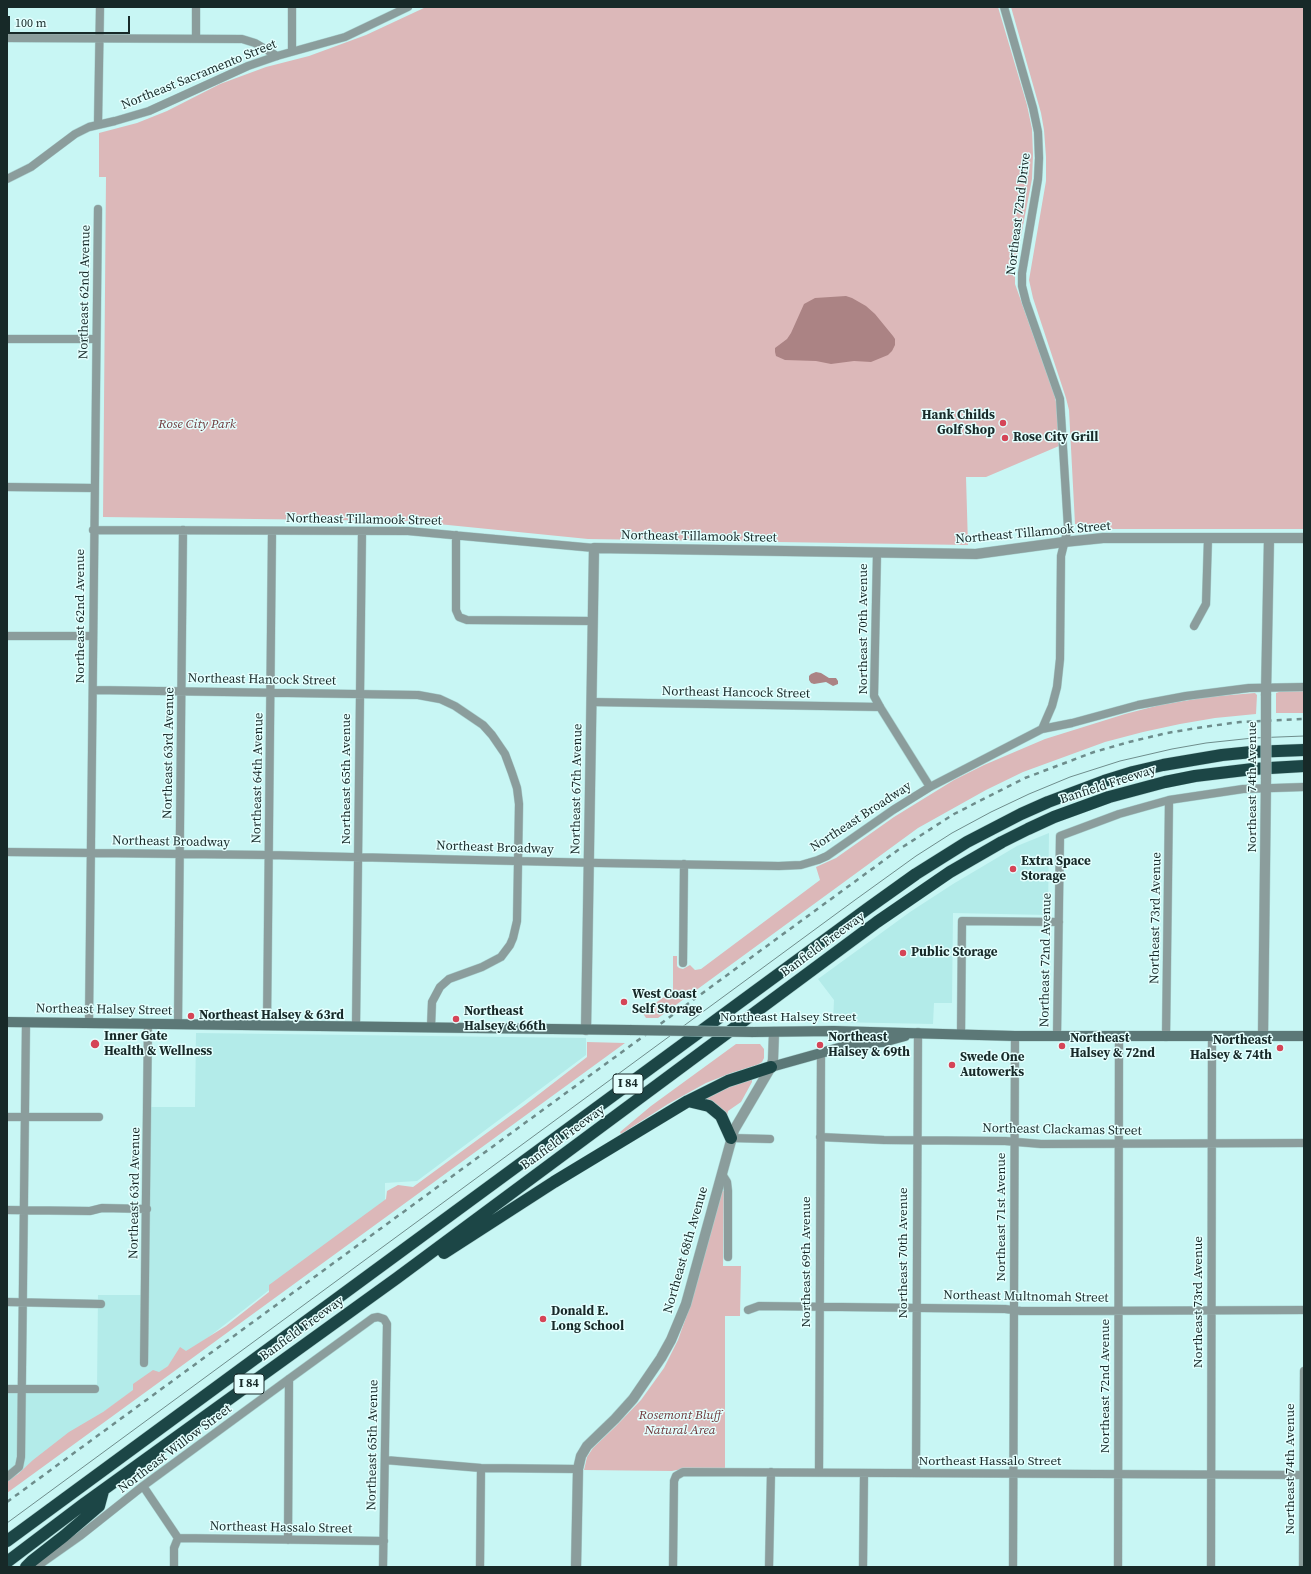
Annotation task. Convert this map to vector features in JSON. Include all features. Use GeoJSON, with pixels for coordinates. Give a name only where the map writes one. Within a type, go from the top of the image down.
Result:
{"type":"FeatureCollection","features":[{"type":"Feature","properties":{"kind":"highway","name":"Banfield Freeway"},"geometry":{"type":"LineString","coordinates":[[7,1541],[868,909],[923,870],[967,842],[994,827],[1048,802],[1082,788],[1133,772],[1163,765],[1222,755],[1304,750]]}},
{"type":"Feature","properties":{"kind":"highway","name":"Banfield Freeway"},"geometry":{"type":"LineString","coordinates":[[7,1562],[267,1370],[397,1278],[878,922],[925,888],[982,853],[1054,817],[1137,789],[1165,782],[1253,768],[1304,766]]}},
{"type":"Feature","properties":{"kind":"highway"},"geometry":{"type":"LineString","coordinates":[[397,1278],[429,1262],[547,1186],[688,1101],[728,1081],[771,1067]]}},
{"type":"Feature","properties":{"kind":"highway"},"geometry":{"type":"LineString","coordinates":[[688,1101],[709,1106],[720,1116],[731,1138]]}},
{"type":"Feature","properties":{"kind":"highway"},"geometry":{"type":"LineString","coordinates":[[26,1567],[99,1506],[103,1491]]}},
{"type":"Feature","properties":{"kind":"main road","name":"Northeast Halsey Street"},"geometry":{"type":"LineString","coordinates":[[7,1022],[267,1024],[753,1032],[918,1032],[1015,1036],[1304,1036]]}},
{"type":"Feature","properties":{"kind":"main road"},"geometry":{"type":"LineString","coordinates":[[771,1067],[853,1044],[883,1042],[918,1032]]}},
{"type":"Feature","properties":{"kind":"street"},"geometry":{"type":"LineString","coordinates":[[98,124],[100,7]]}},
{"type":"Feature","properties":{"kind":"street"},"geometry":{"type":"LineString","coordinates":[[196,7],[196,39]]}},
{"type":"Feature","properties":{"kind":"street"},"geometry":{"type":"LineString","coordinates":[[292,7],[292,51]]}},
{"type":"Feature","properties":{"kind":"street"},"geometry":{"type":"LineString","coordinates":[[389,7],[389,17]]}},
{"type":"Feature","properties":{"kind":"street","name":"Northeast Sacramento Street"},"geometry":{"type":"LineString","coordinates":[[7,179],[31,167],[75,134],[89,127],[149,111],[223,76],[292,51],[345,37],[408,7]]}},
{"type":"Feature","properties":{"kind":"street","name":"Northeast 72nd Drive"},"geometry":{"type":"LineString","coordinates":[[1004,7],[1033,108],[1038,132],[1038,179],[1022,273],[1022,286],[1026,302],[1060,399],[1068,528],[1064,542]]}},
{"type":"Feature","properties":{"kind":"street"},"geometry":{"type":"LineString","coordinates":[[7,38],[242,39],[255,43],[277,56]]}},
{"type":"Feature","properties":{"kind":"street","name":"Northeast 62nd Avenue"},"geometry":{"type":"LineString","coordinates":[[88,1022],[98,209]]}},
{"type":"Feature","properties":{"kind":"street"},"geometry":{"type":"LineString","coordinates":[[7,339],[96,339]]}},
{"type":"Feature","properties":{"kind":"street"},"geometry":{"type":"LineString","coordinates":[[7,487],[94,488]]}},
{"type":"Feature","properties":{"kind":"street","name":"Northeast Tillamook Street"},"geometry":{"type":"LineString","coordinates":[[93,530],[408,531],[594,548],[976,554],[1103,538],[1304,538]]}},
{"type":"Feature","properties":{"kind":"street","name":"Northeast 63rd Avenue"},"geometry":{"type":"LineString","coordinates":[[178,1023],[183,530]]}},
{"type":"Feature","properties":{"kind":"street","name":"Northeast 64th Avenue"},"geometry":{"type":"LineString","coordinates":[[267,1024],[272,531]]}},
{"type":"Feature","properties":{"kind":"street","name":"Northeast 65th Avenue"},"geometry":{"type":"LineString","coordinates":[[356,1026],[362,531]]}},
{"type":"Feature","properties":{"kind":"street"},"geometry":{"type":"LineString","coordinates":[[456,535],[456,610],[459,617],[467,620],[592,622]]}},
{"type":"Feature","properties":{"kind":"street"},"geometry":{"type":"LineString","coordinates":[[1194,626],[1206,604],[1208,538]]}},
{"type":"Feature","properties":{"kind":"street","name":"Northeast 74th Avenue"},"geometry":{"type":"LineString","coordinates":[[1263,1036],[1269,538]]}},
{"type":"Feature","properties":{"kind":"street"},"geometry":{"type":"LineString","coordinates":[[1042,729],[1052,706],[1057,687],[1060,659],[1061,556],[1064,542]]}},
{"type":"Feature","properties":{"kind":"street","name":"Northeast 67th Avenue"},"geometry":{"type":"LineString","coordinates":[[586,1030],[594,548]]}},
{"type":"Feature","properties":{"kind":"street","name":"Northeast 70th Avenue"},"geometry":{"type":"LineString","coordinates":[[876,552],[874,696],[930,787]]}},
{"type":"Feature","properties":{"kind":"street"},"geometry":{"type":"LineString","coordinates":[[7,636],[93,636]]}},
{"type":"Feature","properties":{"kind":"street","name":"Northeast Broadway"},"geometry":{"type":"LineString","coordinates":[[7,852],[269,855],[779,866],[810,863],[827,856],[893,810],[930,787],[1042,729],[1072,723],[1158,701],[1208,692],[1266,691],[1304,686]]}},
{"type":"Feature","properties":{"kind":"street","name":"Northeast Hancock Street"},"geometry":{"type":"LineString","coordinates":[[93,690],[407,694],[440,699],[469,714],[487,730],[505,754],[517,788],[519,804],[519,861],[516,930],[510,945],[501,956],[489,964],[444,982],[437,991],[432,1002],[430,1027]]}},
{"type":"Feature","properties":{"kind":"street","name":"Northeast Hancock Street"},"geometry":{"type":"LineString","coordinates":[[591,702],[880,707]]}},
{"type":"Feature","properties":{"kind":"street"},"geometry":{"type":"LineString","coordinates":[[1169,800],[1266,783],[1304,787]]}},
{"type":"Feature","properties":{"kind":"street","name":"Northeast 72nd Avenue"},"geometry":{"type":"LineString","coordinates":[[1057,1036],[1060,836],[1119,814],[1169,800]]}},
{"type":"Feature","properties":{"kind":"street","name":"Northeast 73rd Avenue"},"geometry":{"type":"LineString","coordinates":[[1166,1036],[1169,800]]}},
{"type":"Feature","properties":{"kind":"street"},"geometry":{"type":"LineString","coordinates":[[683,963],[684,864]]}},
{"type":"Feature","properties":{"kind":"street"},"geometry":{"type":"LineString","coordinates":[[961,1034],[962,921],[1059,922]]}},
{"type":"Feature","properties":{"kind":"street"},"geometry":{"type":"LineString","coordinates":[[7,1477],[19,1467],[21,1457],[26,1022]]}},
{"type":"Feature","properties":{"kind":"street","name":"Northeast 63rd Avenue"},"geometry":{"type":"LineString","coordinates":[[144,1364],[148,1023]]}},
{"type":"Feature","properties":{"kind":"street","name":"Northeast 68th Avenue"},"geometry":{"type":"LineString","coordinates":[[578,1469],[581,1456],[587,1446],[633,1399],[655,1368],[671,1340],[686,1304],[736,1124],[771,1067],[773,1060],[774,1032]]}},
{"type":"Feature","properties":{"kind":"street","name":"Northeast 70th Avenue"},"geometry":{"type":"LineString","coordinates":[[916,1473],[918,1032]]}},
{"type":"Feature","properties":{"kind":"street","name":"Northeast 71st Avenue"},"geometry":{"type":"LineString","coordinates":[[1013,1567],[1015,1036]]}},
{"type":"Feature","properties":{"kind":"street","name":"Northeast 72nd Avenue"},"geometry":{"type":"LineString","coordinates":[[1118,1567],[1119,1036]]}},
{"type":"Feature","properties":{"kind":"street","name":"Northeast 73rd Avenue"},"geometry":{"type":"LineString","coordinates":[[1211,1567],[1212,1036]]}},
{"type":"Feature","properties":{"kind":"street","name":"Northeast 69th Avenue"},"geometry":{"type":"LineString","coordinates":[[819,1472],[821,1052]]}},
{"type":"Feature","properties":{"kind":"street"},"geometry":{"type":"LineString","coordinates":[[7,1117],[99,1117]]}},
{"type":"Feature","properties":{"kind":"street","name":"Northeast Clackamas Street"},"geometry":{"type":"LineString","coordinates":[[820,1137],[1041,1144],[1304,1143]]}},
{"type":"Feature","properties":{"kind":"street"},"geometry":{"type":"LineString","coordinates":[[731,1138],[770,1138]]}},
{"type":"Feature","properties":{"kind":"street","name":"Northeast 68th Avenue"},"geometry":{"type":"LineString","coordinates":[[722,1174],[727,1182],[728,1191],[728,1257]]}},
{"type":"Feature","properties":{"kind":"street"},"geometry":{"type":"LineString","coordinates":[[7,1210],[90,1211],[102,1208],[147,1209]]}},
{"type":"Feature","properties":{"kind":"street"},"geometry":{"type":"LineString","coordinates":[[7,1302],[101,1304]]}},
{"type":"Feature","properties":{"kind":"street","name":"Northeast Multnomah Street"},"geometry":{"type":"LineString","coordinates":[[748,1310],[759,1306],[1119,1311],[1304,1310]]}},
{"type":"Feature","properties":{"kind":"street","name":"Northeast Willow Street"},"geometry":{"type":"LineString","coordinates":[[36,1567],[80,1536],[143,1486],[373,1318],[382,1318],[387,1324]]}},
{"type":"Feature","properties":{"kind":"street","name":"Northeast 65th Avenue"},"geometry":{"type":"LineString","coordinates":[[383,1567],[387,1324]]}},
{"type":"Feature","properties":{"kind":"street","name":"Northeast 74th Avenue"},"geometry":{"type":"LineString","coordinates":[[1303,1567],[1304,1370]]}},
{"type":"Feature","properties":{"kind":"street"},"geometry":{"type":"LineString","coordinates":[[288,1540],[290,1379]]}},
{"type":"Feature","properties":{"kind":"street"},"geometry":{"type":"LineString","coordinates":[[7,1389],[95,1389]]}},
{"type":"Feature","properties":{"kind":"street"},"geometry":{"type":"LineString","coordinates":[[385,1460],[481,1468],[578,1469],[576,1567]]}},
{"type":"Feature","properties":{"kind":"street"},"geometry":{"type":"LineString","coordinates":[[480,1567],[481,1468]]}},
{"type":"Feature","properties":{"kind":"street","name":"Northeast Hassalo Street"},"geometry":{"type":"LineString","coordinates":[[673,1567],[674,1481],[676,1476],[683,1472],[1304,1475]]}},
{"type":"Feature","properties":{"kind":"street"},"geometry":{"type":"LineString","coordinates":[[769,1567],[771,1472]]}},
{"type":"Feature","properties":{"kind":"street"},"geometry":{"type":"LineString","coordinates":[[864,1473],[864,1567]]}},
{"type":"Feature","properties":{"kind":"street"},"geometry":{"type":"LineString","coordinates":[[143,1486],[178,1538],[174,1548],[174,1567]]}},
{"type":"Feature","properties":{"kind":"street","name":"Northeast Hassalo Street"},"geometry":{"type":"LineString","coordinates":[[178,1538],[384,1541]]}},
{"type":"Feature","properties":{"kind":"shaded area"},"geometry":{"type":"Polygon","coordinates":[[[846,296],[866,306],[875,314],[893,336],[895,339],[895,345],[888,355],[871,362],[854,361],[831,364],[816,361],[785,360],[776,356],[775,348],[787,339],[791,333],[804,304],[815,298],[846,296]]]}},
{"type":"Feature","properties":{"kind":"shaded area"},"geometry":{"type":"Polygon","coordinates":[[[816,672],[829,678],[836,678],[838,684],[833,686],[826,682],[811,683],[809,676],[816,672]]]}},
{"type":"Feature","properties":{"kind":"shaded area","name":"Public Storage"},"geometry":{"type":"Polygon","coordinates":[[[1049,833],[1048,915],[953,913],[952,1003],[934,1003],[933,1024],[833,1022],[834,1000],[818,979],[910,912],[953,884],[1017,846],[1049,833]]]}},
{"type":"Feature","properties":{"kind":"shaded area"},"geometry":{"type":"Polygon","coordinates":[[[196,1033],[586,1038],[586,1055],[417,1181],[385,1183],[385,1200],[210,1336],[7,1481],[7,1388],[97,1388],[98,1295],[145,1295],[146,1107],[195,1107],[196,1033]]]}},
{"type":"Feature","properties":{"kind":"green space","name":"Rose City Park"},"geometry":{"type":"Polygon","coordinates":[[[426,7],[998,7],[1027,105],[1032,129],[1032,179],[1015,267],[1015,284],[1054,393],[1057,406],[1059,446],[986,477],[966,477],[968,545],[588,539],[408,521],[103,517],[106,177],[99,177],[99,133],[137,123],[167,111],[220,84],[266,67],[309,56],[366,35],[426,7]]]}},
{"type":"Feature","properties":{"kind":"green space"},"geometry":{"type":"Polygon","coordinates":[[[1011,7],[1304,7],[1304,529],[1107,529],[1075,524],[1069,410],[1033,298],[1029,280],[1046,181],[1044,130],[1041,113],[1011,7]]]}},
{"type":"Feature","properties":{"kind":"green space"},"geometry":{"type":"Polygon","coordinates":[[[1282,691],[1304,691],[1304,713],[1276,713],[1276,693],[1282,691]]]}},
{"type":"Feature","properties":{"kind":"green space"},"geometry":{"type":"Polygon","coordinates":[[[1255,693],[1257,695],[1256,714],[1215,718],[1180,724],[1105,742],[1023,772],[986,790],[918,828],[658,1018],[646,1018],[642,1012],[673,991],[673,956],[677,956],[677,966],[679,968],[683,969],[690,965],[695,970],[701,969],[820,880],[816,867],[836,858],[894,817],[954,780],[984,765],[1045,739],[1125,714],[1160,705],[1207,697],[1255,693]]]}},
{"type":"Feature","properties":{"kind":"green space"},"geometry":{"type":"Polygon","coordinates":[[[587,1042],[625,1043],[7,1493],[7,1481],[18,1474],[33,1460],[69,1432],[103,1412],[133,1390],[133,1384],[153,1370],[159,1372],[168,1366],[180,1347],[186,1351],[226,1326],[269,1292],[269,1285],[386,1199],[387,1191],[398,1185],[413,1187],[525,1105],[587,1057],[587,1042]]]}},
{"type":"Feature","properties":{"kind":"green space"},"geometry":{"type":"Polygon","coordinates":[[[736,1044],[760,1044],[764,1049],[764,1058],[762,1062],[706,1083],[668,1104],[621,1134],[620,1132],[651,1106],[736,1044]]]}},
{"type":"Feature","properties":{"kind":"green space"},"geometry":{"type":"Polygon","coordinates":[[[752,1079],[752,1082],[741,1102],[728,1111],[727,1116],[703,1098],[715,1092],[752,1079]]]}},
{"type":"Feature","properties":{"kind":"green space","name":"Rosemont Bluff Natural Area"},"geometry":{"type":"Polygon","coordinates":[[[721,1190],[724,1191],[723,1266],[741,1266],[740,1316],[725,1316],[725,1469],[672,1471],[584,1470],[587,1457],[593,1448],[641,1400],[664,1368],[678,1340],[690,1306],[721,1190]]]}},
{"type":"Feature","properties":{"kind":"tram line"},"geometry":{"type":"LineString","coordinates":[[7,1523],[855,900],[916,856],[952,833],[1029,794],[1070,777],[1120,761],[1206,743],[1253,738],[1304,736]]}},
{"type":"Feature","properties":{"kind":"railway"},"geometry":{"type":"LineString","coordinates":[[7,1502],[898,850],[954,814],[1025,778],[1094,752],[1129,742],[1167,733],[1240,722],[1304,719]]}},
{"type":"Feature","properties":{"kind":"place","name":"Hank Childs Golf Shop"},"geometry":{"type":"Point","coordinates":[1003,423]}},
{"type":"Feature","properties":{"kind":"place","name":"Rose City Grill"},"geometry":{"type":"Point","coordinates":[1005,438]}},
{"type":"Feature","properties":{"kind":"place","name":"Extra Space Storage"},"geometry":{"type":"Point","coordinates":[1013,869]}},
{"type":"Feature","properties":{"kind":"place","name":"Public Storage"},"geometry":{"type":"Point","coordinates":[903,953]}},
{"type":"Feature","properties":{"kind":"place","name":"West Coast Self Storage"},"geometry":{"type":"Point","coordinates":[624,1002]}},
{"type":"Feature","properties":{"kind":"place","name":"Northeast Halsey & 63rd"},"geometry":{"type":"Point","coordinates":[191,1016]}},
{"type":"Feature","properties":{"kind":"place","name":"Northeast Halsey & 66th"},"geometry":{"type":"Point","coordinates":[456,1019]}},
{"type":"Feature","properties":{"kind":"place","name":"Inner Gate Health & Wellness"},"geometry":{"type":"Point","coordinates":[95,1044]}},
{"type":"Feature","properties":{"kind":"place","name":"Northeast Halsey & 69th"},"geometry":{"type":"Point","coordinates":[820,1045]}},
{"type":"Feature","properties":{"kind":"place","name":"Northeast Halsey & 72nd"},"geometry":{"type":"Point","coordinates":[1062,1046]}},
{"type":"Feature","properties":{"kind":"place","name":"Northeast Halsey & 74th"},"geometry":{"type":"Point","coordinates":[1280,1048]}},
{"type":"Feature","properties":{"kind":"place","name":"Swede One Autowerks"},"geometry":{"type":"Point","coordinates":[952,1065]}},
{"type":"Feature","properties":{"kind":"place","name":"Donald E. Long School"},"geometry":{"type":"Point","coordinates":[543,1319]}}]}
